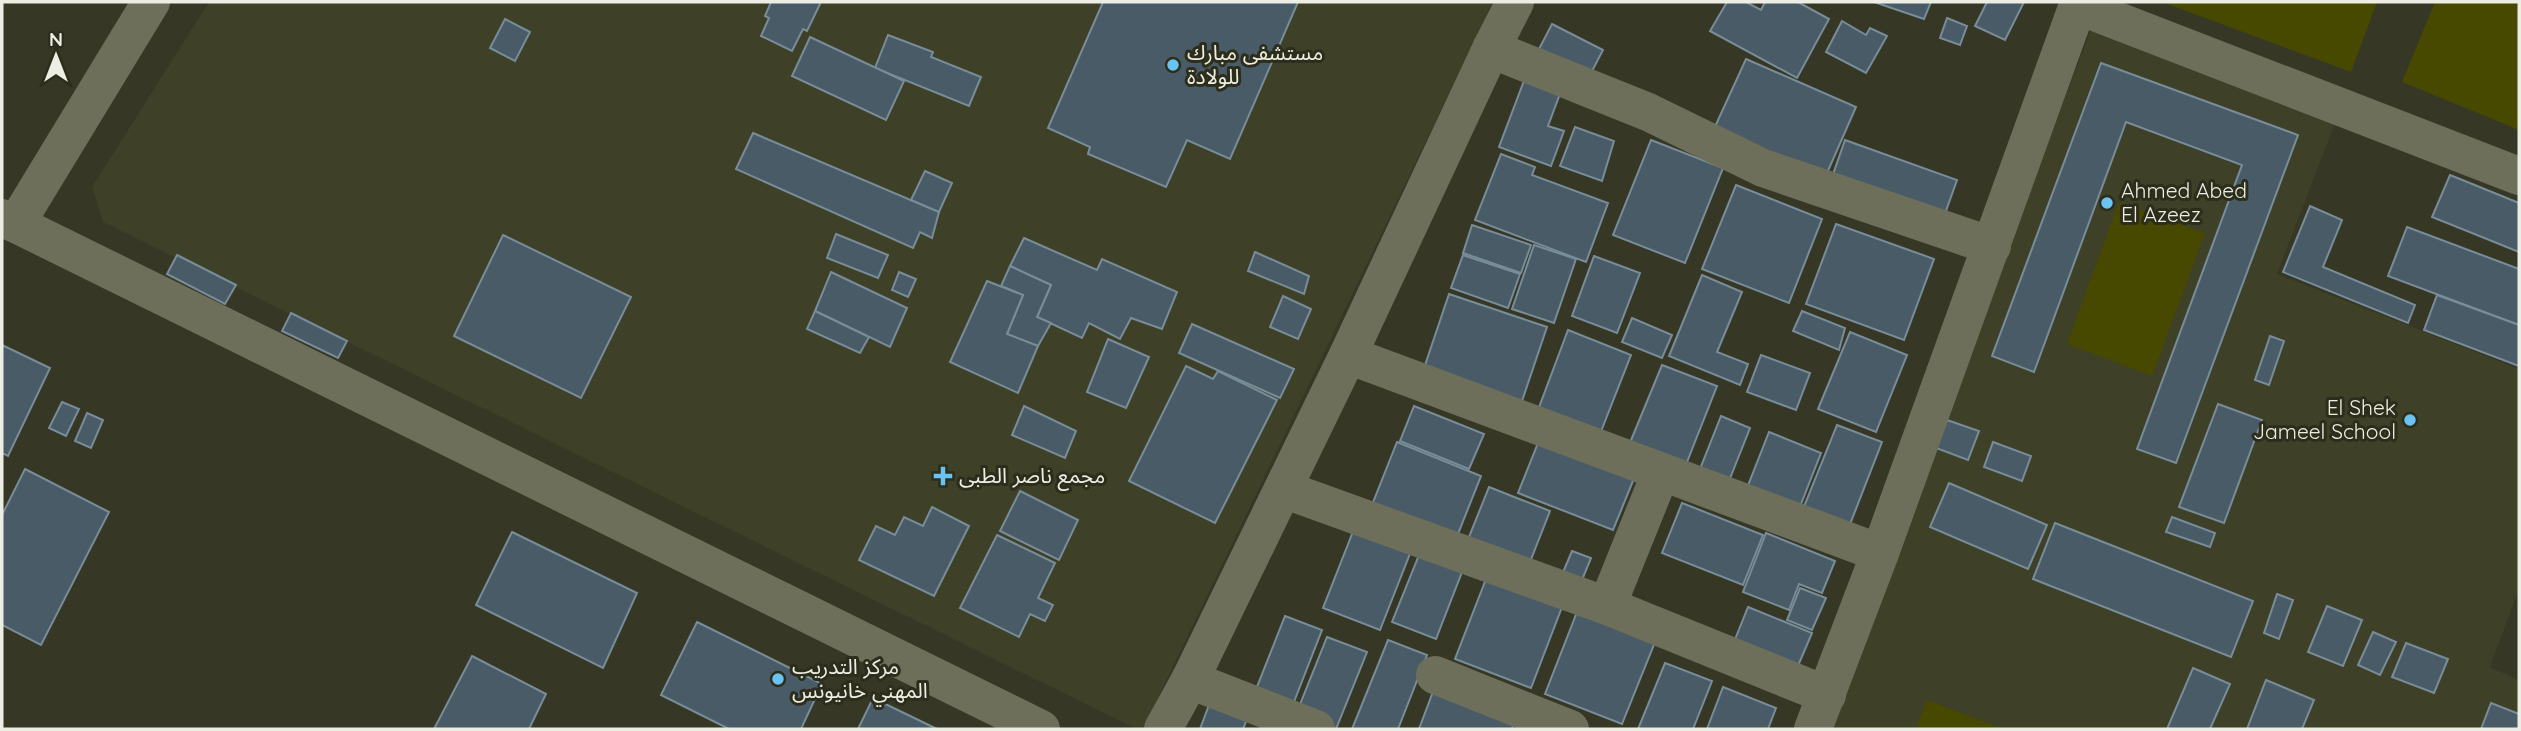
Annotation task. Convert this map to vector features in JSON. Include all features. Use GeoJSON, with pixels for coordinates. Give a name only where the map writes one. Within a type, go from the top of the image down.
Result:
{"type":"FeatureCollection","features":[{"type":"Feature","properties":{"kind":"street"},"geometry":{"type":"LineString","coordinates":[[151,2],[9,221],[1041,729]]}},
{"type":"Feature","properties":{"kind":"street"},"geometry":{"type":"LineString","coordinates":[[1163,729],[1190,680],[1348,355],[1515,2]]}},
{"type":"Feature","properties":{"kind":"street"},"geometry":{"type":"LineString","coordinates":[[1283,489],[1606,606],[1820,712],[2079,4],[2519,176]]}},
{"type":"Feature","properties":{"kind":"street"},"geometry":{"type":"LineString","coordinates":[[1491,49],[1648,111],[1763,167],[1992,246]]}},
{"type":"Feature","properties":{"kind":"street"},"geometry":{"type":"LineString","coordinates":[[1348,355],[1880,553]]}},
{"type":"Feature","properties":{"kind":"street"},"geometry":{"type":"LineString","coordinates":[[1606,606],[1661,472]]}},
{"type":"Feature","properties":{"kind":"street"},"geometry":{"type":"LineString","coordinates":[[1435,675],[1570,729]]}},
{"type":"Feature","properties":{"kind":"street"},"geometry":{"type":"LineString","coordinates":[[1190,680],[1316,729]]}},
{"type":"Feature","properties":{"kind":"shaded area","name":"مجمع ناصر الطبى"},"geometry":{"type":"Polygon","coordinates":[[[209,2],[1493,2],[1143,729],[1137,729],[103,222],[92,187],[209,2]]]}},
{"type":"Feature","properties":{"kind":"shaded area"},"geometry":{"type":"Polygon","coordinates":[[[2162,2],[2377,2],[2351,72],[2162,2]]]}},
{"type":"Feature","properties":{"kind":"shaded area"},"geometry":{"type":"Polygon","coordinates":[[[2435,2],[2519,2],[2519,130],[2402,82],[2435,2]]]}},
{"type":"Feature","properties":{"kind":"shaded area"},"geometry":{"type":"Polygon","coordinates":[[[2094,22],[2337,118],[2277,274],[2519,369],[2519,589],[2490,667],[2519,680],[2519,729],[1834,729],[1913,495],[2094,22]]]}},
{"type":"Feature","properties":{"kind":"shaded area"},"geometry":{"type":"Polygon","coordinates":[[[2119,202],[2205,233],[2152,376],[2067,344],[2119,202]]]}},
{"type":"Feature","properties":{"kind":"shaded area"},"geometry":{"type":"Polygon","coordinates":[[[1927,700],[2003,729],[1916,729],[1927,700]]]}},
{"type":"Feature","properties":{"kind":"building"},"geometry":{"type":"Polygon","coordinates":[[[771,2],[821,2],[807,31],[803,29],[792,51],[761,36],[769,18],[765,16],[771,2]]]}},
{"type":"Feature","properties":{"kind":"building","name":"مستشفى مبارك للولادة"},"geometry":{"type":"Polygon","coordinates":[[[1103,2],[1298,2],[1230,159],[1187,140],[1166,187],[1088,154],[1090,147],[1048,128],[1103,2]]]}},
{"type":"Feature","properties":{"kind":"building"},"geometry":{"type":"Polygon","coordinates":[[[1727,2],[1746,2],[1761,10],[1765,2],[1798,2],[1829,19],[1797,78],[1710,31],[1727,2]]]}},
{"type":"Feature","properties":{"kind":"building"},"geometry":{"type":"Polygon","coordinates":[[[1874,2],[1931,2],[1924,19],[1874,2]]]}},
{"type":"Feature","properties":{"kind":"building"},"geometry":{"type":"Polygon","coordinates":[[[1987,2],[2024,2],[2005,40],[1975,26],[1987,2]]]}},
{"type":"Feature","properties":{"kind":"building"},"geometry":{"type":"Polygon","coordinates":[[[1947,18],[1967,26],[1960,45],[1940,38],[1947,18]]]}},
{"type":"Feature","properties":{"kind":"building"},"geometry":{"type":"Polygon","coordinates":[[[505,19],[530,32],[515,61],[490,48],[505,19]]]}},
{"type":"Feature","properties":{"kind":"building"},"geometry":{"type":"Polygon","coordinates":[[[1842,21],[1866,35],[1870,28],[1887,36],[1866,73],[1826,52],[1842,21]]]}},
{"type":"Feature","properties":{"kind":"building"},"geometry":{"type":"Polygon","coordinates":[[[1552,24],[1603,50],[1590,75],[1539,49],[1552,24]]]}},
{"type":"Feature","properties":{"kind":"building"},"geometry":{"type":"Polygon","coordinates":[[[888,35],[933,52],[931,57],[981,77],[969,106],[875,68],[888,35]]]}},
{"type":"Feature","properties":{"kind":"building"},"geometry":{"type":"Polygon","coordinates":[[[810,37],[904,81],[886,120],[792,76],[810,37]]]}},
{"type":"Feature","properties":{"kind":"building"},"geometry":{"type":"Polygon","coordinates":[[[1746,59],[1856,107],[1824,180],[1713,131],[1746,59]]]}},
{"type":"Feature","properties":{"kind":"building"},"geometry":{"type":"Polygon","coordinates":[[[2101,63],[2298,135],[2176,463],[2137,449],[2242,165],[2126,122],[2034,372],[1992,356],[2101,63]]]}},
{"type":"Feature","properties":{"kind":"building"},"geometry":{"type":"Polygon","coordinates":[[[1525,78],[1561,91],[1548,126],[1564,131],[1551,166],[1499,147],[1525,78]]]}},
{"type":"Feature","properties":{"kind":"building"},"geometry":{"type":"Polygon","coordinates":[[[1575,127],[1614,141],[1602,181],[1560,166],[1575,127]]]}},
{"type":"Feature","properties":{"kind":"building"},"geometry":{"type":"Polygon","coordinates":[[[753,133],[939,212],[932,238],[920,232],[913,248],[736,169],[753,133]]]}},
{"type":"Feature","properties":{"kind":"building"},"geometry":{"type":"Polygon","coordinates":[[[1651,140],[1723,168],[1685,263],[1613,235],[1651,140]]]}},
{"type":"Feature","properties":{"kind":"building"},"geometry":{"type":"Polygon","coordinates":[[[1845,140],[1957,180],[1942,222],[1830,183],[1845,140]]]}},
{"type":"Feature","properties":{"kind":"building"},"geometry":{"type":"Polygon","coordinates":[[[1501,154],[1535,167],[1532,175],[1608,203],[1586,262],[1475,220],[1501,154]]]}},
{"type":"Feature","properties":{"kind":"building"},"geometry":{"type":"Polygon","coordinates":[[[925,171],[952,183],[939,212],[911,200],[925,171]]]}},
{"type":"Feature","properties":{"kind":"building"},"geometry":{"type":"Polygon","coordinates":[[[2450,175],[2519,203],[2519,252],[2432,217],[2450,175]]]}},
{"type":"Feature","properties":{"kind":"building"},"geometry":{"type":"Polygon","coordinates":[[[1736,185],[1822,219],[1789,303],[1702,269],[1736,185]]]}},
{"type":"Feature","properties":{"kind":"building"},"geometry":{"type":"Polygon","coordinates":[[[2310,206],[2342,220],[2323,267],[2415,305],[2408,323],[2283,272],[2310,206]]]}},
{"type":"Feature","properties":{"kind":"building"},"geometry":{"type":"Polygon","coordinates":[[[1836,224],[1934,259],[1904,340],[1806,304],[1836,224]]]}},
{"type":"Feature","properties":{"kind":"building"},"geometry":{"type":"Polygon","coordinates":[[[1472,225],[1531,245],[1521,273],[1463,253],[1472,225]]]}},
{"type":"Feature","properties":{"kind":"building"},"geometry":{"type":"Polygon","coordinates":[[[2407,227],[2519,269],[2519,325],[2388,276],[2407,227]]]}},
{"type":"Feature","properties":{"kind":"building"},"geometry":{"type":"Polygon","coordinates":[[[836,234],[888,255],[878,278],[827,258],[836,234]]]}},
{"type":"Feature","properties":{"kind":"building"},"geometry":{"type":"Polygon","coordinates":[[[503,235],[631,297],[581,398],[454,336],[503,235]]]}},
{"type":"Feature","properties":{"kind":"building"},"geometry":{"type":"Polygon","coordinates":[[[1024,238],[1097,270],[1102,259],[1177,292],[1162,329],[1131,318],[1120,339],[1089,323],[1082,338],[1037,317],[1051,285],[1010,266],[1024,238]]]}},
{"type":"Feature","properties":{"kind":"building"},"geometry":{"type":"Polygon","coordinates":[[[1534,245],[1576,259],[1554,323],[1512,309],[1534,245]]]}},
{"type":"Feature","properties":{"kind":"building"},"geometry":{"type":"Polygon","coordinates":[[[1255,252],[1309,276],[1304,294],[1248,271],[1255,252]]]}},
{"type":"Feature","properties":{"kind":"building"},"geometry":{"type":"Polygon","coordinates":[[[177,255],[236,285],[225,304],[167,274],[177,255]]]}},
{"type":"Feature","properties":{"kind":"building"},"geometry":{"type":"Polygon","coordinates":[[[1463,255],[1520,274],[1508,308],[1451,288],[1463,255]]]}},
{"type":"Feature","properties":{"kind":"building"},"geometry":{"type":"Polygon","coordinates":[[[1594,256],[1640,273],[1617,333],[1572,316],[1594,256]]]}},
{"type":"Feature","properties":{"kind":"building"},"geometry":{"type":"Polygon","coordinates":[[[1010,266],[1051,285],[1037,317],[1051,323],[1038,346],[1007,334],[1023,295],[1001,286],[1010,266]]]}},
{"type":"Feature","properties":{"kind":"building"},"geometry":{"type":"Polygon","coordinates":[[[831,272],[907,308],[890,347],[815,311],[831,272]]]}},
{"type":"Feature","properties":{"kind":"building"},"geometry":{"type":"Polygon","coordinates":[[[899,272],[916,279],[908,297],[892,290],[899,272]]]}},
{"type":"Feature","properties":{"kind":"building"},"geometry":{"type":"Polygon","coordinates":[[[1702,275],[1742,292],[1717,352],[1748,364],[1740,385],[1669,356],[1702,275]]]}},
{"type":"Feature","properties":{"kind":"building"},"geometry":{"type":"Polygon","coordinates":[[[987,281],[1023,295],[1007,334],[1038,346],[1018,393],[950,362],[987,281]]]}},
{"type":"Feature","properties":{"kind":"building"},"geometry":{"type":"Polygon","coordinates":[[[1449,294],[1547,327],[1521,404],[1423,371],[1449,294]]]}},
{"type":"Feature","properties":{"kind":"building"},"geometry":{"type":"Polygon","coordinates":[[[2437,295],[2519,325],[2519,366],[2424,330],[2437,295]]]}},
{"type":"Feature","properties":{"kind":"building"},"geometry":{"type":"Polygon","coordinates":[[[1283,296],[1311,309],[1298,339],[1270,327],[1283,296]]]}},
{"type":"Feature","properties":{"kind":"building"},"geometry":{"type":"Polygon","coordinates":[[[815,311],[869,337],[860,353],[807,329],[815,311]]]}},
{"type":"Feature","properties":{"kind":"building"},"geometry":{"type":"Polygon","coordinates":[[[1802,311],[1845,328],[1839,350],[1793,331],[1802,311]]]}},
{"type":"Feature","properties":{"kind":"building"},"geometry":{"type":"Polygon","coordinates":[[[291,313],[347,341],[338,358],[282,331],[291,313]]]}},
{"type":"Feature","properties":{"kind":"building"},"geometry":{"type":"Polygon","coordinates":[[[1632,318],[1672,335],[1662,358],[1622,342],[1632,318]]]}},
{"type":"Feature","properties":{"kind":"building"},"geometry":{"type":"Polygon","coordinates":[[[1192,324],[1294,369],[1280,398],[1179,353],[1192,324]]]}},
{"type":"Feature","properties":{"kind":"building"},"geometry":{"type":"Polygon","coordinates":[[[1568,330],[1631,355],[1600,434],[1538,410],[1568,330]]]}},
{"type":"Feature","properties":{"kind":"building"},"geometry":{"type":"Polygon","coordinates":[[[1850,332],[1907,355],[1876,432],[1818,409],[1850,332]]]}},
{"type":"Feature","properties":{"kind":"building"},"geometry":{"type":"Polygon","coordinates":[[[2270,336],[2284,341],[2269,385],[2255,380],[2270,336]]]}},
{"type":"Feature","properties":{"kind":"building"},"geometry":{"type":"Polygon","coordinates":[[[1108,339],[1149,357],[1126,408],[1087,392],[1108,339]]]}},
{"type":"Feature","properties":{"kind":"building"},"geometry":{"type":"Polygon","coordinates":[[[2,345],[50,368],[8,456],[2,453],[2,345]]]}},
{"type":"Feature","properties":{"kind":"building"},"geometry":{"type":"Polygon","coordinates":[[[1761,355],[1810,373],[1796,410],[1747,392],[1761,355]]]}},
{"type":"Feature","properties":{"kind":"building"},"geometry":{"type":"Polygon","coordinates":[[[1662,365],[1717,386],[1685,467],[1629,445],[1662,365]]]}},
{"type":"Feature","properties":{"kind":"building"},"geometry":{"type":"Polygon","coordinates":[[[1186,366],[1213,379],[1218,371],[1277,400],[1215,523],[1129,481],[1186,366]]]}},
{"type":"Feature","properties":{"kind":"building"},"geometry":{"type":"Polygon","coordinates":[[[62,402],[79,409],[66,436],[49,428],[62,402]]]}},
{"type":"Feature","properties":{"kind":"building"},"geometry":{"type":"Polygon","coordinates":[[[2218,404],[2262,420],[2224,523],[2179,507],[2218,404]]]}},
{"type":"Feature","properties":{"kind":"building"},"geometry":{"type":"Polygon","coordinates":[[[1024,406],[1076,431],[1065,458],[1012,435],[1024,406]]]}},
{"type":"Feature","properties":{"kind":"building"},"geometry":{"type":"Polygon","coordinates":[[[1414,406],[1484,434],[1469,469],[1400,441],[1414,406]]]}},
{"type":"Feature","properties":{"kind":"building"},"geometry":{"type":"Polygon","coordinates":[[[87,413],[103,420],[91,448],[75,441],[87,413]]]}},
{"type":"Feature","properties":{"kind":"building"},"geometry":{"type":"Polygon","coordinates":[[[1721,416],[1750,428],[1729,481],[1700,469],[1721,416]]]}},
{"type":"Feature","properties":{"kind":"building"},"geometry":{"type":"Polygon","coordinates":[[[1947,420],[1979,431],[1968,460],[1936,448],[1947,420]]]}},
{"type":"Feature","properties":{"kind":"building"},"geometry":{"type":"Polygon","coordinates":[[[1837,425],[1882,442],[1847,532],[1801,514],[1837,425]]]}},
{"type":"Feature","properties":{"kind":"building"},"geometry":{"type":"Polygon","coordinates":[[[1769,432],[1821,453],[1799,509],[1747,488],[1769,432]]]}},
{"type":"Feature","properties":{"kind":"building"},"geometry":{"type":"Polygon","coordinates":[[[1540,438],[1635,476],[1613,530],[1518,493],[1540,438]]]}},
{"type":"Feature","properties":{"kind":"building"},"geometry":{"type":"Polygon","coordinates":[[[1397,442],[1481,476],[1456,539],[1372,505],[1397,442]]]}},
{"type":"Feature","properties":{"kind":"building"},"geometry":{"type":"Polygon","coordinates":[[[1993,442],[2031,456],[2022,481],[1984,467],[1993,442]]]}},
{"type":"Feature","properties":{"kind":"building"},"geometry":{"type":"Polygon","coordinates":[[[25,469],[109,512],[41,645],[2,625],[2,515],[25,469]]]}},
{"type":"Feature","properties":{"kind":"building"},"geometry":{"type":"Polygon","coordinates":[[[1949,483],[2047,525],[2028,569],[1930,527],[1949,483]]]}},
{"type":"Feature","properties":{"kind":"building"},"geometry":{"type":"Polygon","coordinates":[[[1489,487],[1550,511],[1528,567],[1467,542],[1489,487]]]}},
{"type":"Feature","properties":{"kind":"building"},"geometry":{"type":"Polygon","coordinates":[[[1020,491],[1078,520],[1059,560],[1000,531],[1020,491]]]}},
{"type":"Feature","properties":{"kind":"building"},"geometry":{"type":"Polygon","coordinates":[[[1682,503],[1763,535],[1743,585],[1662,553],[1682,503]]]}},
{"type":"Feature","properties":{"kind":"building"},"geometry":{"type":"Polygon","coordinates":[[[932,507],[969,526],[934,596],[859,560],[876,526],[895,535],[904,517],[923,526],[932,507]]]}},
{"type":"Feature","properties":{"kind":"building"},"geometry":{"type":"Polygon","coordinates":[[[2172,517],[2215,533],[2210,547],[2166,532],[2172,517]]]}},
{"type":"Feature","properties":{"kind":"building"},"geometry":{"type":"Polygon","coordinates":[[[2055,523],[2253,601],[2231,657],[2033,579],[2055,523]]]}},
{"type":"Feature","properties":{"kind":"building"},"geometry":{"type":"Polygon","coordinates":[[[1354,529],[1411,551],[1380,630],[1323,608],[1354,529]]]}},
{"type":"Feature","properties":{"kind":"building"},"geometry":{"type":"Polygon","coordinates":[[[512,532],[637,593],[603,668],[476,605],[512,532]]]}},
{"type":"Feature","properties":{"kind":"building"},"geometry":{"type":"Polygon","coordinates":[[[1766,533],[1835,561],[1822,593],[1799,584],[1789,610],[1743,592],[1766,533]]]}},
{"type":"Feature","properties":{"kind":"building"},"geometry":{"type":"Polygon","coordinates":[[[997,535],[1055,563],[1038,598],[1053,605],[1045,621],[1030,614],[1019,637],[960,608],[997,535]]]}},
{"type":"Feature","properties":{"kind":"building"},"geometry":{"type":"Polygon","coordinates":[[[1572,551],[1591,558],[1580,585],[1561,577],[1572,551]]]}},
{"type":"Feature","properties":{"kind":"building"},"geometry":{"type":"Polygon","coordinates":[[[1419,555],[1462,572],[1436,639],[1392,622],[1419,555]]]}},
{"type":"Feature","properties":{"kind":"building"},"geometry":{"type":"Polygon","coordinates":[[[1486,579],[1562,607],[1531,688],[1455,659],[1486,579]]]}},
{"type":"Feature","properties":{"kind":"building"},"geometry":{"type":"Polygon","coordinates":[[[1800,588],[1826,598],[1812,630],[1787,620],[1800,588]]]}},
{"type":"Feature","properties":{"kind":"building"},"geometry":{"type":"Polygon","coordinates":[[[2277,594],[2293,600],[2279,639],[2264,633],[2277,594]]]}},
{"type":"Feature","properties":{"kind":"building"},"geometry":{"type":"Polygon","coordinates":[[[2327,606],[2362,620],[2343,666],[2308,652],[2327,606]]]}},
{"type":"Feature","properties":{"kind":"building"},"geometry":{"type":"Polygon","coordinates":[[[1748,607],[1812,633],[1795,673],[1732,647],[1748,607]]]}},
{"type":"Feature","properties":{"kind":"building"},"geometry":{"type":"Polygon","coordinates":[[[1577,612],[1655,642],[1622,724],[1545,694],[1577,612]]]}},
{"type":"Feature","properties":{"kind":"building"},"geometry":{"type":"Polygon","coordinates":[[[1285,616],[1322,630],[1290,712],[1253,697],[1285,616]]]}},
{"type":"Feature","properties":{"kind":"building"},"geometry":{"type":"Polygon","coordinates":[[[697,622],[822,684],[801,729],[729,729],[661,695],[697,622]]]}},
{"type":"Feature","properties":{"kind":"building"},"geometry":{"type":"Polygon","coordinates":[[[2373,632],[2396,642],[2380,675],[2358,665],[2373,632]]]}},
{"type":"Feature","properties":{"kind":"building"},"geometry":{"type":"Polygon","coordinates":[[[1327,637],[1367,652],[1336,729],[1327,729],[1295,717],[1327,637]]]}},
{"type":"Feature","properties":{"kind":"building"},"geometry":{"type":"Polygon","coordinates":[[[1388,640],[1427,655],[1398,729],[1352,729],[1388,640]]]}},
{"type":"Feature","properties":{"kind":"building"},"geometry":{"type":"Polygon","coordinates":[[[2406,643],[2448,659],[2434,693],[2392,677],[2406,643]]]}},
{"type":"Feature","properties":{"kind":"building"},"geometry":{"type":"Polygon","coordinates":[[[472,656],[546,694],[529,729],[434,729],[472,656]]]}},
{"type":"Feature","properties":{"kind":"building"},"geometry":{"type":"Polygon","coordinates":[[[1665,663],[1712,681],[1693,729],[1638,729],[1665,663]]]}},
{"type":"Feature","properties":{"kind":"building"},"geometry":{"type":"Polygon","coordinates":[[[2193,668],[2230,684],[2210,729],[2167,729],[2193,668]]]}},
{"type":"Feature","properties":{"kind":"building"},"geometry":{"type":"Polygon","coordinates":[[[2266,680],[2314,700],[2302,729],[2247,729],[2266,680]]]}},
{"type":"Feature","properties":{"kind":"building"},"geometry":{"type":"Polygon","coordinates":[[[1723,687],[1776,708],[1768,729],[1707,729],[1723,687]]]}},
{"type":"Feature","properties":{"kind":"building"},"geometry":{"type":"Polygon","coordinates":[[[1434,689],[1515,720],[1512,729],[1419,729],[1434,689]]]}},
{"type":"Feature","properties":{"kind":"building"},"geometry":{"type":"Polygon","coordinates":[[[873,698],[937,729],[858,729],[873,698]]]}},
{"type":"Feature","properties":{"kind":"building"},"geometry":{"type":"Polygon","coordinates":[[[2491,703],[2519,714],[2519,729],[2481,729],[2491,703]]]}},
{"type":"Feature","properties":{"kind":"building"},"geometry":{"type":"Polygon","coordinates":[[[1209,705],[1247,719],[1243,729],[1200,729],[1209,705]]]}},
{"type":"Feature","properties":{"kind":"place","name":"مستشفى مبارك للولادة"},"geometry":{"type":"Point","coordinates":[1173,65]}},
{"type":"Feature","properties":{"kind":"place","name":"Ahmed Abed El Azeez"},"geometry":{"type":"Point","coordinates":[2107,203]}},
{"type":"Feature","properties":{"kind":"place","name":"El Shek Jameel School"},"geometry":{"type":"Point","coordinates":[2410,420]}},
{"type":"Feature","properties":{"kind":"place","name":"مجمع ناصر الطبى"},"geometry":{"type":"Point","coordinates":[943,476]}},
{"type":"Feature","properties":{"kind":"place","name":"مركز التدريب المهني خانيونس"},"geometry":{"type":"Point","coordinates":[778,679]}}]}
